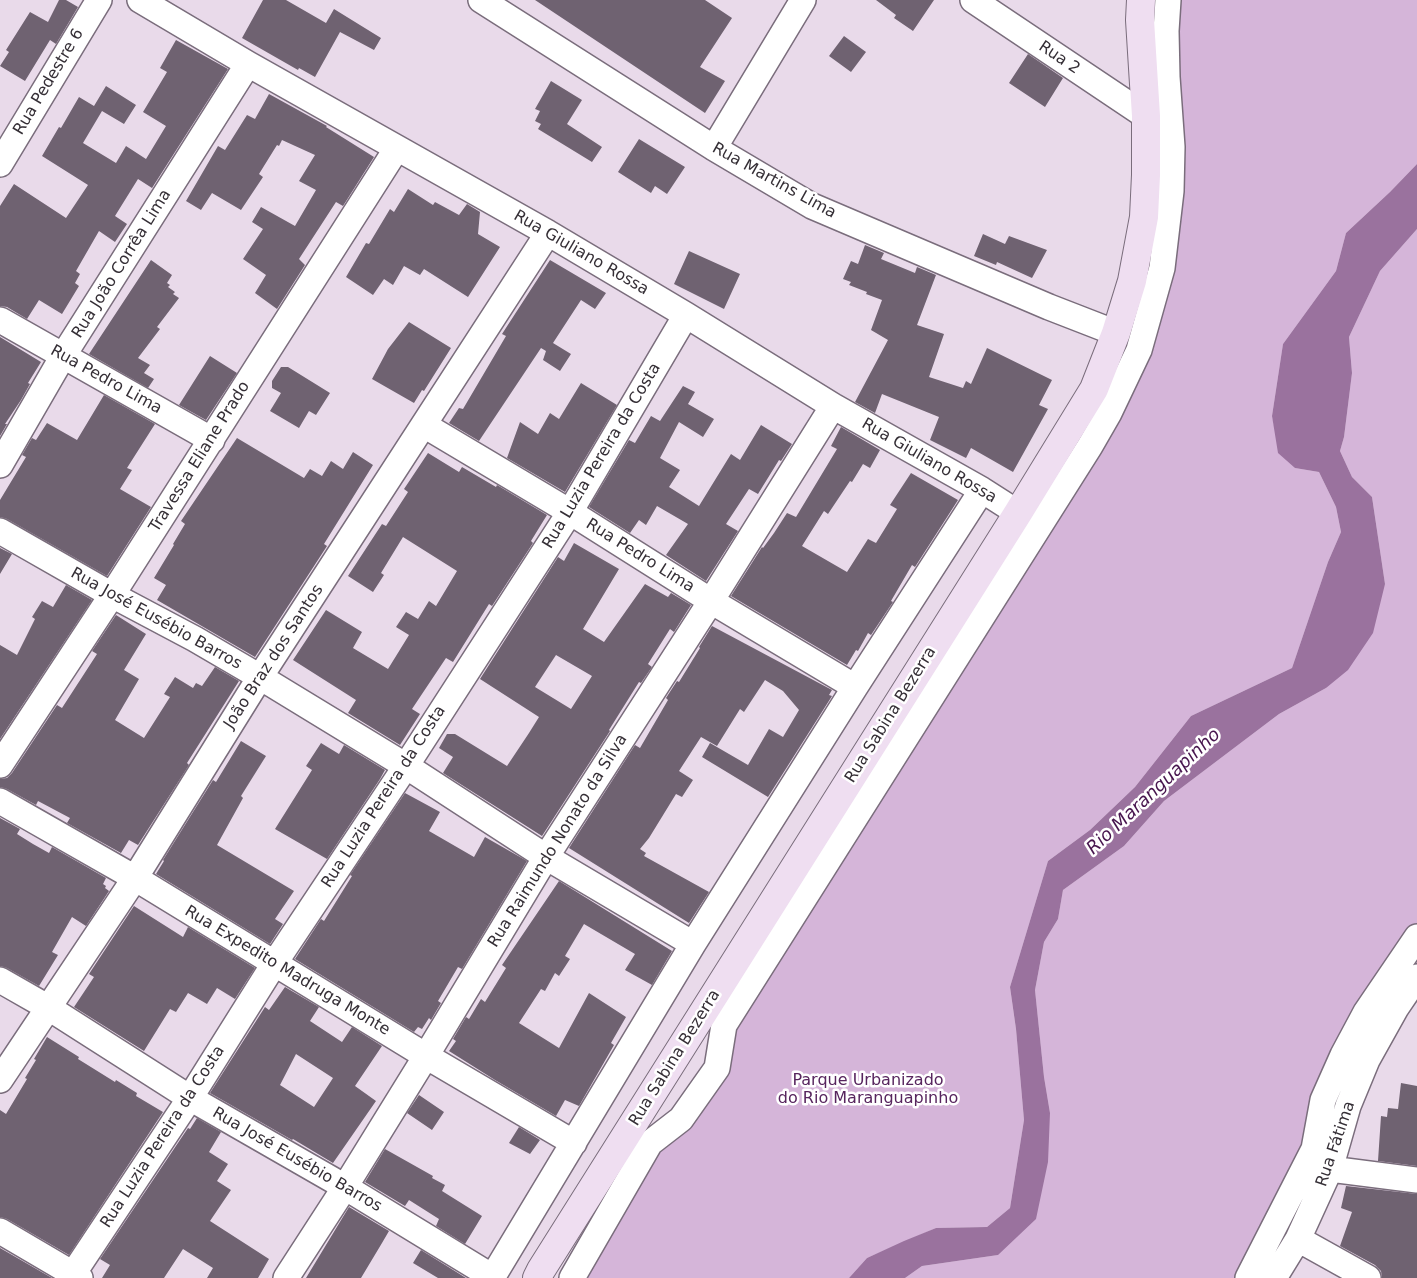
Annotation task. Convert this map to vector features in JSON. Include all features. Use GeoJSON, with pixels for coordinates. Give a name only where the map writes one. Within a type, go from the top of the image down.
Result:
{"type":"FeatureCollection","features":[{"type":"Feature","properties":{"kind":"main road","name":"Rua Sabina Bezerra"},"geometry":{"type":"LineString","coordinates":[[537,1278],[1094,389],[1116,334],[1132,281],[1144,217],[1146,116],[1140,20],[1141,0]]}},
{"type":"Feature","properties":{"kind":"street","name":"Rua Pedestre 6"},"geometry":{"type":"LineString","coordinates":[[0,164],[99,0]]}},
{"type":"Feature","properties":{"kind":"street","name":"Rua Giuliano Rossa"},"geometry":{"type":"LineString","coordinates":[[140,0],[248,64],[548,233],[686,315],[833,406],[982,490],[1018,513]]}},
{"type":"Feature","properties":{"kind":"street","name":"Rua Martins Lima"},"geometry":{"type":"LineString","coordinates":[[481,0],[714,148],[812,206],[1116,334]]}},
{"type":"Feature","properties":{"kind":"street"},"geometry":{"type":"LineString","coordinates":[[714,148],[803,0]]}},
{"type":"Feature","properties":{"kind":"street","name":"Rua 2"},"geometry":{"type":"LineString","coordinates":[[973,0],[1146,116]]}},
{"type":"Feature","properties":{"kind":"street"},"geometry":{"type":"LineString","coordinates":[[572,1278],[650,1143],[682,1118],[716,1068],[724,1025],[1090,446],[1109,413],[1139,350],[1162,268],[1171,191],[1172,147],[1166,31],[1168,0]]}},
{"type":"Feature","properties":{"kind":"street","name":"Rua João Corrêa Lima"},"geometry":{"type":"LineString","coordinates":[[0,465],[63,356],[248,64]]}},
{"type":"Feature","properties":{"kind":"street","name":"Travessa Eliane Prado"},"geometry":{"type":"LineString","coordinates":[[0,765],[212,440],[276,336],[397,148]]}},
{"type":"Feature","properties":{"kind":"street","name":"João Braz dos Santos"},"geometry":{"type":"LineString","coordinates":[[0,1080],[135,878],[260,677],[548,233]]}},
{"type":"Feature","properties":{"kind":"street","name":"Rua Luzia Pereira da Costa"},"geometry":{"type":"LineString","coordinates":[[76,1276],[274,964],[406,766],[570,512],[686,315]]}},
{"type":"Feature","properties":{"kind":"street","name":"Rua Pedro Lima"},"geometry":{"type":"LineString","coordinates":[[0,320],[212,440]]}},
{"type":"Feature","properties":{"kind":"street","name":"Rua Raimundo Nonato da Silva"},"geometry":{"type":"LineString","coordinates":[[286,1278],[426,1056],[546,857],[711,601],[833,406]]}},
{"type":"Feature","properties":{"kind":"street","name":"Rua Pedro Lima"},"geometry":{"type":"LineString","coordinates":[[424,425],[855,687]]}},
{"type":"Feature","properties":{"kind":"street"},"geometry":{"type":"LineString","coordinates":[[493,1278],[693,944],[982,490]]}},
{"type":"Feature","properties":{"kind":"street","name":"Rua José Eusébio Barros"},"geometry":{"type":"LineString","coordinates":[[0,532],[195,639],[260,677],[406,766],[546,857],[693,944]]}},
{"type":"Feature","properties":{"kind":"street","name":"Rua Expedito Madruga Monte"},"geometry":{"type":"LineString","coordinates":[[0,801],[135,878],[426,1056],[574,1143]]}},
{"type":"Feature","properties":{"kind":"street"},"geometry":{"type":"LineString","coordinates":[[1248,1278],[1314,1149],[1324,1100],[1343,1056],[1366,1012],[1417,937]]}},
{"type":"Feature","properties":{"kind":"street","name":"Rua Fátima"},"geometry":{"type":"LineString","coordinates":[[1274,1278],[1298,1239],[1330,1169],[1348,1106],[1367,1060],[1407,1012],[1417,978]]}},
{"type":"Feature","properties":{"kind":"street","name":"Rua José Eusébio Barros"},"geometry":{"type":"LineString","coordinates":[[0,980],[48,1008],[190,1098],[345,1187],[493,1278]]}},
{"type":"Feature","properties":{"kind":"street"},"geometry":{"type":"LineString","coordinates":[[1330,1169],[1417,1180]]}},
{"type":"Feature","properties":{"kind":"street"},"geometry":{"type":"LineString","coordinates":[[0,1231],[76,1276]]}},
{"type":"Feature","properties":{"kind":"street"},"geometry":{"type":"LineString","coordinates":[[1298,1239],[1368,1278]]}},
{"type":"Feature","properties":{"kind":"green space","name":"Parque Urbanizado do Rio Maranguapinho"},"geometry":{"type":"Polygon","coordinates":[[[1168,0],[1417,0],[1417,164],[1346,233],[1336,271],[1283,344],[1272,416],[1275,430],[1295,468],[1319,472],[1336,507],[1341,532],[1328,562],[1292,668],[1191,716],[1135,787],[1090,830],[1048,861],[1010,987],[1016,1029],[1024,1120],[1010,1208],[987,1227],[936,1228],[867,1258],[849,1278],[572,1278],[681,1119],[724,1025],[1090,446],[1162,268],[1168,0]]]}},
{"type":"Feature","properties":{"kind":"green space"},"geometry":{"type":"Polygon","coordinates":[[[1417,229],[1417,937],[1248,1278],[905,1278],[922,1266],[998,1255],[1050,1113],[1044,1077],[1035,990],[1044,942],[1058,919],[1063,890],[1124,846],[1164,801],[1279,714],[1326,688],[1385,584],[1372,497],[1352,477],[1340,451],[1344,437],[1352,373],[1349,337],[1380,271],[1417,229]]]}},
{"type":"Feature","properties":{"kind":"water","name":"Rio Maranguapinho"},"geometry":{"type":"Polygon","coordinates":[[[1417,164],[1417,229],[1380,271],[1349,337],[1352,373],[1344,437],[1340,451],[1352,477],[1372,497],[1385,584],[1373,633],[1348,670],[1326,688],[1279,714],[1164,801],[1124,846],[1063,890],[1058,919],[1044,942],[1035,990],[1044,1077],[1050,1113],[1048,1162],[1036,1219],[998,1255],[922,1266],[905,1278],[849,1278],[867,1258],[904,1241],[936,1228],[987,1227],[1010,1208],[1024,1120],[1016,1029],[1010,987],[1048,861],[1090,830],[1135,787],[1191,716],[1292,668],[1328,562],[1341,532],[1336,507],[1319,472],[1295,468],[1278,453],[1272,416],[1283,344],[1336,271],[1346,233],[1417,164]]]}},
{"type":"Feature","properties":{"kind":"building"},"geometry":{"type":"Polygon","coordinates":[[[59,0],[66,0],[78,7],[56,44],[50,40],[25,81],[0,66],[9,52],[6,50],[30,12],[48,22],[59,0]]]}},
{"type":"Feature","properties":{"kind":"building"},"geometry":{"type":"Polygon","coordinates":[[[263,0],[286,0],[326,23],[334,9],[381,38],[374,50],[340,32],[315,77],[299,68],[298,70],[242,38],[263,0]]]}},
{"type":"Feature","properties":{"kind":"building"},"geometry":{"type":"Polygon","coordinates":[[[535,0],[705,0],[732,18],[700,67],[725,81],[705,113],[535,0]]]}},
{"type":"Feature","properties":{"kind":"building"},"geometry":{"type":"Polygon","coordinates":[[[876,0],[934,0],[913,31],[894,18],[896,15],[876,0]]]}},
{"type":"Feature","properties":{"kind":"building"},"geometry":{"type":"Polygon","coordinates":[[[844,36],[866,52],[851,72],[829,56],[844,36]]]}},
{"type":"Feature","properties":{"kind":"building"},"geometry":{"type":"Polygon","coordinates":[[[176,40],[228,69],[152,188],[138,179],[115,216],[127,224],[115,242],[99,231],[76,271],[80,274],[75,283],[79,286],[62,314],[39,300],[27,319],[7,307],[0,306],[0,206],[14,184],[66,218],[88,185],[42,156],[79,97],[94,106],[106,86],[136,105],[124,124],[102,111],[83,143],[116,163],[126,146],[146,159],[166,126],[143,112],[167,72],[160,68],[176,40]]]}},
{"type":"Feature","properties":{"kind":"building"},"geometry":{"type":"Polygon","coordinates":[[[1028,54],[1063,78],[1045,107],[1009,83],[1028,54]]]}},
{"type":"Feature","properties":{"kind":"building"},"geometry":{"type":"Polygon","coordinates":[[[551,81],[582,100],[567,124],[602,147],[592,162],[538,129],[541,124],[535,121],[540,111],[535,109],[551,81]]]}},
{"type":"Feature","properties":{"kind":"building"},"geometry":{"type":"Polygon","coordinates":[[[269,94],[327,126],[374,157],[343,206],[336,202],[299,259],[305,265],[277,309],[255,293],[266,275],[243,259],[263,229],[252,222],[261,207],[295,226],[316,190],[299,181],[315,155],[282,140],[259,174],[263,177],[241,210],[212,193],[201,210],[186,201],[218,146],[225,150],[247,115],[255,119],[269,94]]]}},
{"type":"Feature","properties":{"kind":"building"},"geometry":{"type":"Polygon","coordinates":[[[639,139],[685,167],[667,194],[655,186],[651,193],[618,172],[639,139]]]}},
{"type":"Feature","properties":{"kind":"building"},"geometry":{"type":"Polygon","coordinates":[[[408,189],[433,205],[435,202],[459,215],[467,204],[480,212],[478,234],[500,247],[468,297],[424,269],[420,275],[404,266],[393,285],[384,279],[373,295],[346,277],[366,243],[369,244],[390,209],[394,212],[408,189]]]}},
{"type":"Feature","properties":{"kind":"building"},"geometry":{"type":"Polygon","coordinates":[[[983,234],[1005,244],[1009,236],[1047,250],[1032,278],[997,262],[996,265],[974,256],[983,234]]]}},
{"type":"Feature","properties":{"kind":"building"},"geometry":{"type":"Polygon","coordinates":[[[865,245],[884,253],[881,259],[915,273],[917,267],[936,275],[917,325],[944,334],[929,377],[963,388],[966,381],[971,384],[987,348],[1052,380],[1039,405],[1048,409],[1013,472],[971,448],[966,458],[930,440],[939,417],[882,394],[875,413],[855,402],[888,340],[871,330],[882,300],[849,285],[851,282],[843,279],[851,261],[858,264],[865,245]]]}},
{"type":"Feature","properties":{"kind":"building"},"geometry":{"type":"Polygon","coordinates":[[[689,251],[740,274],[724,309],[674,284],[689,251]]]}},
{"type":"Feature","properties":{"kind":"building"},"geometry":{"type":"Polygon","coordinates":[[[151,260],[172,275],[167,283],[170,285],[168,287],[179,298],[157,327],[160,329],[138,358],[150,365],[144,373],[154,379],[148,388],[89,354],[151,260]]]}},
{"type":"Feature","properties":{"kind":"building"},"geometry":{"type":"Polygon","coordinates":[[[550,260],[606,293],[595,309],[581,300],[553,343],[571,354],[560,371],[543,360],[546,351],[541,348],[479,441],[449,423],[459,408],[463,409],[506,336],[502,334],[550,260]]]}},
{"type":"Feature","properties":{"kind":"building"},"geometry":{"type":"Polygon","coordinates":[[[409,322],[451,348],[424,391],[422,390],[414,403],[372,379],[388,349],[409,322]]]}},
{"type":"Feature","properties":{"kind":"building"},"geometry":{"type":"Polygon","coordinates":[[[0,337],[41,362],[0,436],[0,337]]]}},
{"type":"Feature","properties":{"kind":"building"},"geometry":{"type":"Polygon","coordinates":[[[210,356],[237,373],[206,420],[179,405],[210,356]]]}},
{"type":"Feature","properties":{"kind":"building"},"geometry":{"type":"Polygon","coordinates":[[[281,367],[288,367],[330,393],[316,415],[309,411],[299,428],[270,411],[281,393],[272,388],[272,381],[281,367]]]}},
{"type":"Feature","properties":{"kind":"building"},"geometry":{"type":"Polygon","coordinates":[[[581,383],[617,405],[565,492],[507,458],[520,422],[538,434],[550,413],[559,419],[581,383]]]}},
{"type":"Feature","properties":{"kind":"building"},"geometry":{"type":"Polygon","coordinates":[[[683,386],[695,392],[688,404],[714,419],[703,437],[679,422],[660,458],[680,470],[669,487],[699,506],[731,454],[740,460],[761,425],[792,444],[781,461],[779,460],[758,494],[749,489],[726,524],[738,531],[706,581],[666,555],[688,524],[657,506],[646,525],[639,520],[630,533],[589,507],[629,440],[635,443],[651,416],[660,421],[683,386]]]}},
{"type":"Feature","properties":{"kind":"building"},"geometry":{"type":"Polygon","coordinates":[[[104,395],[155,424],[127,468],[132,470],[120,489],[151,507],[107,576],[7,519],[0,517],[0,500],[26,457],[22,455],[32,438],[36,440],[47,423],[77,440],[104,395]]]}},
{"type":"Feature","properties":{"kind":"building"},"geometry":{"type":"Polygon","coordinates":[[[841,427],[880,450],[870,468],[863,464],[828,514],[824,511],[802,546],[847,572],[868,539],[876,543],[897,509],[890,505],[911,473],[958,500],[915,567],[912,565],[891,601],[893,602],[871,635],[868,633],[858,651],[856,650],[847,665],[731,596],[762,547],[787,513],[796,517],[837,449],[831,446],[841,427]]]}},
{"type":"Feature","properties":{"kind":"building"},"geometry":{"type":"Polygon","coordinates":[[[237,438],[304,478],[310,469],[322,476],[331,461],[343,469],[353,452],[373,465],[324,544],[327,546],[255,657],[157,600],[166,585],[154,578],[185,524],[181,521],[237,438]]]}},
{"type":"Feature","properties":{"kind":"building"},"geometry":{"type":"Polygon","coordinates":[[[428,453],[459,472],[462,467],[496,487],[497,485],[547,515],[531,541],[533,543],[492,606],[489,604],[453,662],[446,658],[412,709],[420,714],[400,745],[348,713],[356,700],[293,660],[326,610],[362,632],[353,648],[388,669],[409,635],[396,627],[406,612],[418,619],[429,601],[436,606],[457,571],[403,537],[381,573],[384,575],[373,592],[348,576],[382,524],[386,526],[408,492],[404,489],[428,453]]]}},
{"type":"Feature","properties":{"kind":"building"},"geometry":{"type":"Polygon","coordinates":[[[574,543],[619,569],[583,629],[604,642],[645,584],[668,597],[671,593],[691,605],[674,632],[670,629],[648,664],[652,667],[641,683],[639,682],[610,731],[542,836],[443,773],[453,757],[439,748],[447,734],[455,734],[507,766],[539,717],[480,679],[558,557],[564,561],[574,543]],[[556,655],[535,687],[571,709],[592,676],[556,655]]]}},
{"type":"Feature","properties":{"kind":"building"},"geometry":{"type":"Polygon","coordinates":[[[0,548],[12,554],[0,574],[0,548]]]}},
{"type":"Feature","properties":{"kind":"building"},"geometry":{"type":"Polygon","coordinates":[[[66,585],[92,600],[0,739],[0,645],[17,655],[35,619],[32,617],[42,601],[53,607],[66,585]]]}},
{"type":"Feature","properties":{"kind":"building"},"geometry":{"type":"Polygon","coordinates":[[[116,615],[146,634],[124,670],[139,679],[115,720],[144,738],[170,697],[164,694],[175,677],[193,688],[196,683],[202,686],[215,667],[239,681],[138,845],[129,840],[121,853],[67,823],[70,818],[38,801],[36,805],[0,787],[0,779],[7,778],[12,773],[57,705],[62,708],[97,654],[92,651],[116,615]]]}},
{"type":"Feature","properties":{"kind":"building"},"geometry":{"type":"Polygon","coordinates":[[[712,626],[832,690],[829,695],[832,696],[768,797],[702,757],[710,743],[748,765],[769,729],[783,737],[799,710],[783,691],[765,680],[744,712],[740,709],[717,746],[701,737],[679,771],[693,780],[682,797],[676,794],[649,838],[640,849],[646,853],[644,856],[709,892],[689,923],[569,848],[635,745],[640,748],[668,700],[666,698],[677,681],[679,682],[712,626]]]}},
{"type":"Feature","properties":{"kind":"building"},"geometry":{"type":"Polygon","coordinates":[[[241,741],[266,756],[241,796],[243,798],[217,845],[294,891],[275,919],[283,924],[270,944],[156,874],[213,780],[216,782],[241,741]]]}},
{"type":"Feature","properties":{"kind":"building"},"geometry":{"type":"Polygon","coordinates":[[[321,743],[339,754],[344,745],[385,770],[327,859],[275,829],[312,770],[306,766],[321,743]]]}},
{"type":"Feature","properties":{"kind":"building"},"geometry":{"type":"Polygon","coordinates":[[[405,793],[440,812],[429,831],[474,857],[485,837],[527,861],[462,969],[458,967],[438,1001],[441,1003],[431,1020],[429,1018],[422,1029],[418,1027],[414,1032],[295,959],[321,919],[324,921],[352,876],[350,875],[405,793]]]}},
{"type":"Feature","properties":{"kind":"building"},"geometry":{"type":"Polygon","coordinates":[[[0,818],[20,829],[17,834],[33,844],[49,853],[52,847],[106,878],[103,884],[109,891],[86,926],[72,917],[52,952],[58,955],[39,986],[0,966],[0,818]]]}},
{"type":"Feature","properties":{"kind":"building"},"geometry":{"type":"Polygon","coordinates":[[[559,881],[672,951],[652,985],[625,970],[635,954],[584,924],[565,956],[570,959],[559,976],[555,973],[545,991],[541,989],[519,1023],[559,1048],[589,993],[626,1017],[611,1043],[614,1045],[579,1106],[565,1100],[556,1116],[449,1051],[456,1041],[453,1039],[466,1017],[469,1019],[481,999],[485,1002],[506,968],[502,965],[559,881]]]}},
{"type":"Feature","properties":{"kind":"building"},"geometry":{"type":"Polygon","coordinates":[[[134,906],[183,937],[188,927],[255,968],[235,999],[217,988],[207,1004],[188,993],[176,1012],[170,1009],[144,1051],[74,1007],[94,977],[89,974],[134,906]]]}},
{"type":"Feature","properties":{"kind":"building"},"geometry":{"type":"Polygon","coordinates":[[[285,987],[319,1007],[310,1021],[342,1042],[352,1027],[382,1046],[355,1086],[376,1101],[333,1163],[210,1093],[265,1007],[269,1010],[285,987]],[[296,1054],[280,1085],[314,1107],[333,1078],[296,1054]]]}},
{"type":"Feature","properties":{"kind":"building"},"geometry":{"type":"Polygon","coordinates":[[[47,1037],[79,1057],[78,1059],[137,1093],[136,1096],[163,1112],[69,1255],[7,1219],[0,1217],[0,1110],[6,1114],[27,1079],[25,1078],[36,1060],[34,1059],[47,1037]]]}},
{"type":"Feature","properties":{"kind":"building"},"geometry":{"type":"Polygon","coordinates":[[[1401,1083],[1417,1086],[1417,1166],[1378,1161],[1381,1116],[1387,1117],[1388,1108],[1398,1109],[1401,1083]]]}},
{"type":"Feature","properties":{"kind":"building"},"geometry":{"type":"Polygon","coordinates":[[[419,1095],[444,1112],[432,1130],[407,1113],[419,1095]]]}},
{"type":"Feature","properties":{"kind":"building"},"geometry":{"type":"Polygon","coordinates":[[[197,1118],[221,1132],[209,1152],[228,1164],[217,1181],[231,1190],[210,1221],[269,1259],[258,1278],[207,1278],[213,1268],[183,1249],[164,1278],[102,1278],[110,1265],[100,1259],[188,1128],[190,1129],[197,1118]]]}},
{"type":"Feature","properties":{"kind":"building"},"geometry":{"type":"Polygon","coordinates":[[[519,1127],[540,1140],[530,1154],[509,1143],[519,1127]]]}},
{"type":"Feature","properties":{"kind":"building"},"geometry":{"type":"Polygon","coordinates":[[[385,1149],[433,1176],[432,1178],[445,1185],[442,1191],[482,1216],[465,1244],[436,1226],[439,1219],[409,1200],[405,1206],[365,1182],[385,1149]]]}},
{"type":"Feature","properties":{"kind":"building"},"geometry":{"type":"Polygon","coordinates":[[[1346,1186],[1417,1194],[1417,1278],[1382,1278],[1381,1271],[1375,1265],[1340,1246],[1352,1212],[1341,1208],[1346,1186]]]}},
{"type":"Feature","properties":{"kind":"building"},"geometry":{"type":"Polygon","coordinates":[[[349,1207],[389,1231],[361,1278],[306,1278],[349,1207]]]}},
{"type":"Feature","properties":{"kind":"building"},"geometry":{"type":"Polygon","coordinates":[[[0,1248],[52,1278],[0,1278],[0,1248]]]}},
{"type":"Feature","properties":{"kind":"building"},"geometry":{"type":"Polygon","coordinates":[[[421,1250],[466,1278],[438,1278],[413,1263],[421,1250]]]}}]}
